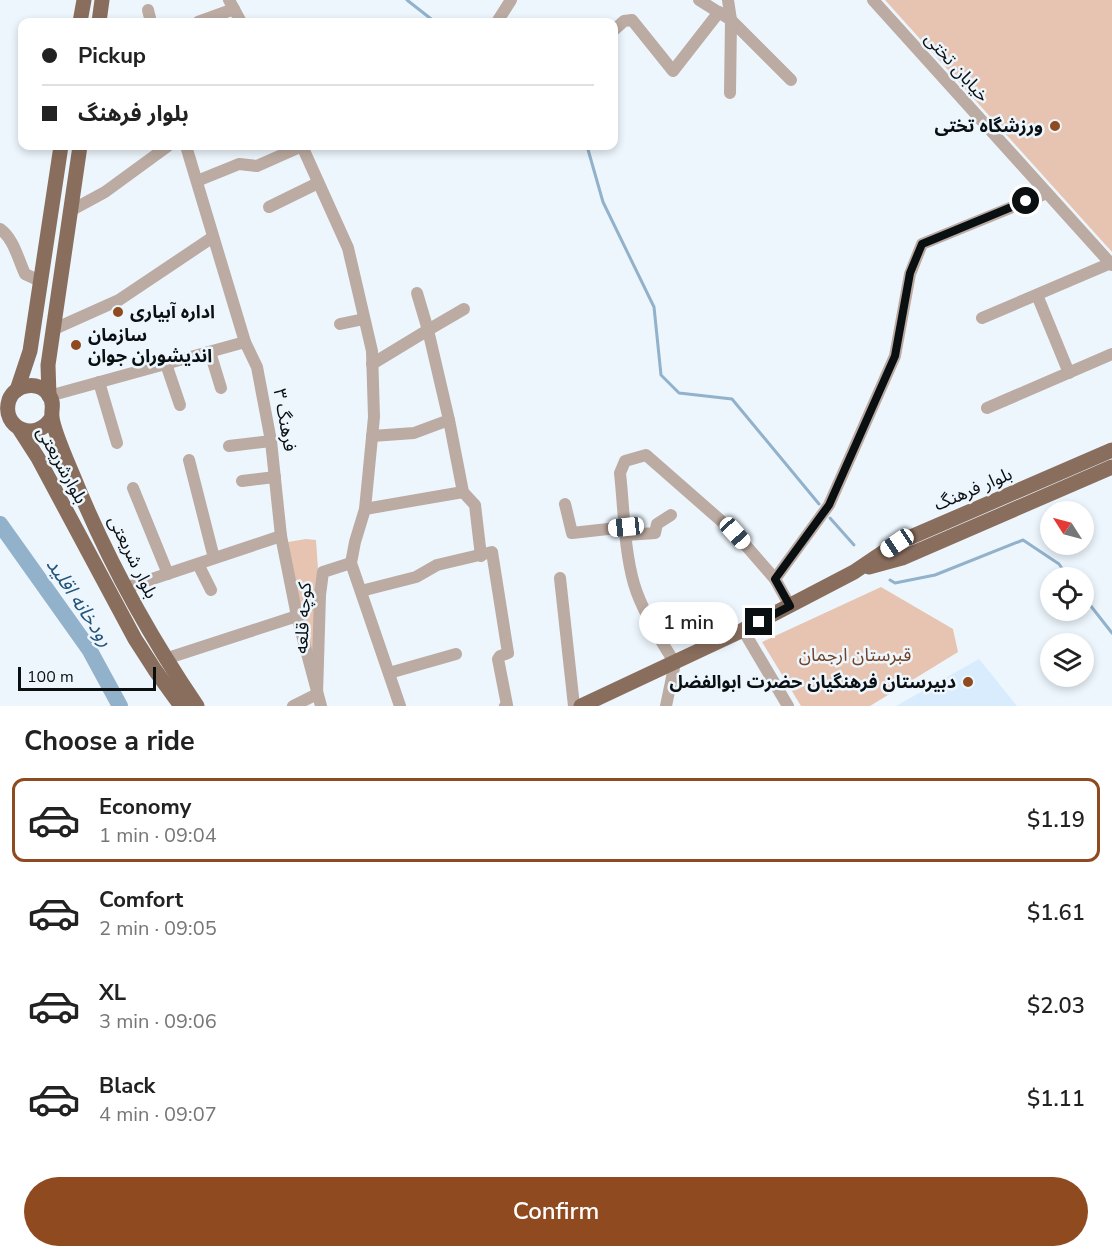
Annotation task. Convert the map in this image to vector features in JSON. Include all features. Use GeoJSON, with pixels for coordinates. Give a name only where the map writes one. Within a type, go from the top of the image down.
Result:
{"type":"FeatureCollection","features":[{"type":"Feature","properties":{"kind":"main road"},"geometry":{"type":"LineString","coordinates":[[81,18],[84,0]]}},
{"type":"Feature","properties":{"kind":"main road"},"geometry":{"type":"LineString","coordinates":[[100,18],[102,0]]}},
{"type":"Feature","properties":{"kind":"main road"},"geometry":{"type":"LineString","coordinates":[[17,390],[30,351],[60,150]]}},
{"type":"Feature","properties":{"kind":"main road"},"geometry":{"type":"LineString","coordinates":[[50,396],[38,387],[24,386],[4,401],[9,418],[20,429],[36,431],[43,428],[52,417],[48,365],[79,150]]}},
{"type":"Feature","properties":{"kind":"main road","name":"بلوار شریعتی"},"geometry":{"type":"LineString","coordinates":[[52,417],[72,474],[125,588],[165,659],[197,706]]}},
{"type":"Feature","properties":{"kind":"main road","name":"بلوارشریعتی"},"geometry":{"type":"LineString","coordinates":[[20,429],[38,458],[135,639],[181,706]]}},
{"type":"Feature","properties":{"kind":"main road","name":"بلوار فرهنگ"},"geometry":{"type":"LineString","coordinates":[[581,706],[790,606],[854,572],[897,543],[1112,450]]}},
{"type":"Feature","properties":{"kind":"main road","name":"بلوار فرهنگ"},"geometry":{"type":"LineString","coordinates":[[854,572],[903,558],[1112,467]]}},
{"type":"Feature","properties":{"kind":"main road"},"geometry":{"type":"LineString","coordinates":[[50,482],[72,474]]}},
{"type":"Feature","properties":{"kind":"street"},"geometry":{"type":"LineString","coordinates":[[499,18],[511,0]]}},
{"type":"Feature","properties":{"kind":"street"},"geometry":{"type":"LineString","coordinates":[[699,0],[731,20],[791,80]]}},
{"type":"Feature","properties":{"kind":"street"},"geometry":{"type":"LineString","coordinates":[[728,0],[731,20],[730,93]]}},
{"type":"Feature","properties":{"kind":"street","name":"خیابان تختی"},"geometry":{"type":"LineString","coordinates":[[874,0],[1111,264]]}},
{"type":"Feature","properties":{"kind":"street"},"geometry":{"type":"LineString","coordinates":[[206,18],[232,5]]}},
{"type":"Feature","properties":{"kind":"street"},"geometry":{"type":"LineString","coordinates":[[618,26],[624,21],[632,20],[673,71],[718,12]]}},
{"type":"Feature","properties":{"kind":"street"},"geometry":{"type":"LineString","coordinates":[[70,211],[105,192],[163,150]]}},
{"type":"Feature","properties":{"kind":"street","name":"فرهنگ ۳"},"geometry":{"type":"LineString","coordinates":[[187,150],[245,342],[257,367],[271,441],[281,536],[297,616],[319,700]]}},
{"type":"Feature","properties":{"kind":"street"},"geometry":{"type":"LineString","coordinates":[[197,181],[239,164],[257,166],[293,150]]}},
{"type":"Feature","properties":{"kind":"street"},"geometry":{"type":"LineString","coordinates":[[304,150],[348,248],[372,351],[374,391],[365,509],[351,563],[400,706]]}},
{"type":"Feature","properties":{"kind":"street"},"geometry":{"type":"LineString","coordinates":[[269,207],[318,183]]}},
{"type":"Feature","properties":{"kind":"street"},"geometry":{"type":"LineString","coordinates":[[775,579],[829,505],[891,367],[910,273],[922,244],[1047,193]]}},
{"type":"Feature","properties":{"kind":"street"},"geometry":{"type":"LineString","coordinates":[[0,229],[12,244],[25,274],[40,281]]}},
{"type":"Feature","properties":{"kind":"street"},"geometry":{"type":"LineString","coordinates":[[52,330],[119,300],[213,237]]}},
{"type":"Feature","properties":{"kind":"street"},"geometry":{"type":"LineString","coordinates":[[982,318],[1111,264]]}},
{"type":"Feature","properties":{"kind":"street"},"geometry":{"type":"LineString","coordinates":[[417,293],[449,420],[463,492],[475,505],[481,556]]}},
{"type":"Feature","properties":{"kind":"street"},"geometry":{"type":"LineString","coordinates":[[1037,295],[1069,373]]}},
{"type":"Feature","properties":{"kind":"street"},"geometry":{"type":"LineString","coordinates":[[372,364],[464,309]]}},
{"type":"Feature","properties":{"kind":"street"},"geometry":{"type":"LineString","coordinates":[[339,324],[364,319]]}},
{"type":"Feature","properties":{"kind":"street"},"geometry":{"type":"LineString","coordinates":[[50,396],[245,342]]}},
{"type":"Feature","properties":{"kind":"street"},"geometry":{"type":"LineString","coordinates":[[210,352],[221,388]]}},
{"type":"Feature","properties":{"kind":"street"},"geometry":{"type":"LineString","coordinates":[[987,408],[1112,354]]}},
{"type":"Feature","properties":{"kind":"street"},"geometry":{"type":"LineString","coordinates":[[166,364],[180,405]]}},
{"type":"Feature","properties":{"kind":"street"},"geometry":{"type":"LineString","coordinates":[[99,382],[117,443]]}},
{"type":"Feature","properties":{"kind":"street"},"geometry":{"type":"LineString","coordinates":[[372,436],[414,433],[449,420]]}},
{"type":"Feature","properties":{"kind":"street"},"geometry":{"type":"LineString","coordinates":[[229,446],[271,441]]}},
{"type":"Feature","properties":{"kind":"street"},"geometry":{"type":"LineString","coordinates":[[666,706],[675,663],[658,636],[634,585],[621,473],[625,461],[646,455],[735,533],[775,579],[790,606]]}},
{"type":"Feature","properties":{"kind":"street"},"geometry":{"type":"LineString","coordinates":[[189,460],[214,558]]}},
{"type":"Feature","properties":{"kind":"street"},"geometry":{"type":"LineString","coordinates":[[242,481],[275,477]]}},
{"type":"Feature","properties":{"kind":"street"},"geometry":{"type":"LineString","coordinates":[[133,488],[168,574]]}},
{"type":"Feature","properties":{"kind":"street"},"geometry":{"type":"LineString","coordinates":[[365,509],[463,492]]}},
{"type":"Feature","properties":{"kind":"street"},"geometry":{"type":"LineString","coordinates":[[565,504],[572,533],[626,531],[655,533],[657,524],[671,515]]}},
{"type":"Feature","properties":{"kind":"street"},"geometry":{"type":"LineString","coordinates":[[125,588],[281,536]]}},
{"type":"Feature","properties":{"kind":"street"},"geometry":{"type":"LineString","coordinates":[[361,591],[416,577],[437,565],[492,552],[508,654],[498,659],[506,694],[507,705],[505,706]]}},
{"type":"Feature","properties":{"kind":"street","name":"کوچه قلعه"},"geometry":{"type":"LineString","coordinates":[[319,700],[320,595],[323,572],[351,563]]}},
{"type":"Feature","properties":{"kind":"street"},"geometry":{"type":"LineString","coordinates":[[198,564],[211,590]]}},
{"type":"Feature","properties":{"kind":"street"},"geometry":{"type":"LineString","coordinates":[[560,578],[574,706]]}},
{"type":"Feature","properties":{"kind":"street"},"geometry":{"type":"LineString","coordinates":[[165,659],[297,616]]}},
{"type":"Feature","properties":{"kind":"street"},"geometry":{"type":"LineString","coordinates":[[743,630],[788,706]]}},
{"type":"Feature","properties":{"kind":"street"},"geometry":{"type":"LineString","coordinates":[[389,673],[456,654]]}},
{"type":"Feature","properties":{"kind":"street"},"geometry":{"type":"LineString","coordinates":[[293,706],[319,700]]}},
{"type":"Feature","properties":{"kind":"shaded area","name":"دبیرستان فرهنگیان حضرت ابوالفضل"},"geometry":{"type":"Polygon","coordinates":[[[979,659],[1017,706],[896,706],[979,659]]]}},
{"type":"Feature","properties":{"kind":"green space","name":"ورزشگاه تختی"},"geometry":{"type":"Polygon","coordinates":[[[885,0],[1112,0],[1112,252],[885,0]]]}},
{"type":"Feature","properties":{"kind":"green space"},"geometry":{"type":"Polygon","coordinates":[[[316,540],[318,569],[315,668],[297,600],[288,542],[316,540]]]}},
{"type":"Feature","properties":{"kind":"green space","name":"قبرستان ارجمان"},"geometry":{"type":"Polygon","coordinates":[[[881,587],[953,629],[958,652],[870,706],[801,706],[762,642],[881,587]]]}},
{"type":"Feature","properties":{"kind":"waterway"},"geometry":{"type":"LineString","coordinates":[[407,0],[430,18]]}},
{"type":"Feature","properties":{"kind":"waterway"},"geometry":{"type":"LineString","coordinates":[[588,150],[603,202],[654,307],[661,375],[679,393],[732,399],[819,504]]}},
{"type":"Feature","properties":{"kind":"waterway"},"geometry":{"type":"LineString","coordinates":[[830,518],[854,545]]}},
{"type":"Feature","properties":{"kind":"waterway","name":"رودخانه اقلید"},"geometry":{"type":"LineString","coordinates":[[0,524],[89,649],[120,706]]}},
{"type":"Feature","properties":{"kind":"waterway"},"geometry":{"type":"LineString","coordinates":[[890,580],[895,583],[935,575],[1023,540],[1061,567]]}},
{"type":"Feature","properties":{"kind":"waterway"},"geometry":{"type":"LineString","coordinates":[[1094,610],[1112,633]]}},
{"type":"Feature","properties":{"kind":"place","name":"ورزشگاه تختی"},"geometry":{"type":"Point","coordinates":[1055,126]}},
{"type":"Feature","properties":{"kind":"place","name":"اداره آبیاری"},"geometry":{"type":"Point","coordinates":[118,312]}},
{"type":"Feature","properties":{"kind":"place","name":"سازمان اندیشوران جوان"},"geometry":{"type":"Point","coordinates":[76,345]}},
{"type":"Feature","properties":{"kind":"place","name":"دبیرستان فرهنگیان حضرت ابوالفضل"},"geometry":{"type":"Point","coordinates":[968,682]}},
{"type":"Feature","properties":{"kind":"route"},"geometry":{"type":"LineString","coordinates":[[759,622],[790,606],[775,579],[829,505],[895,356],[910,273],[922,244],[1026,201]]}}]}
